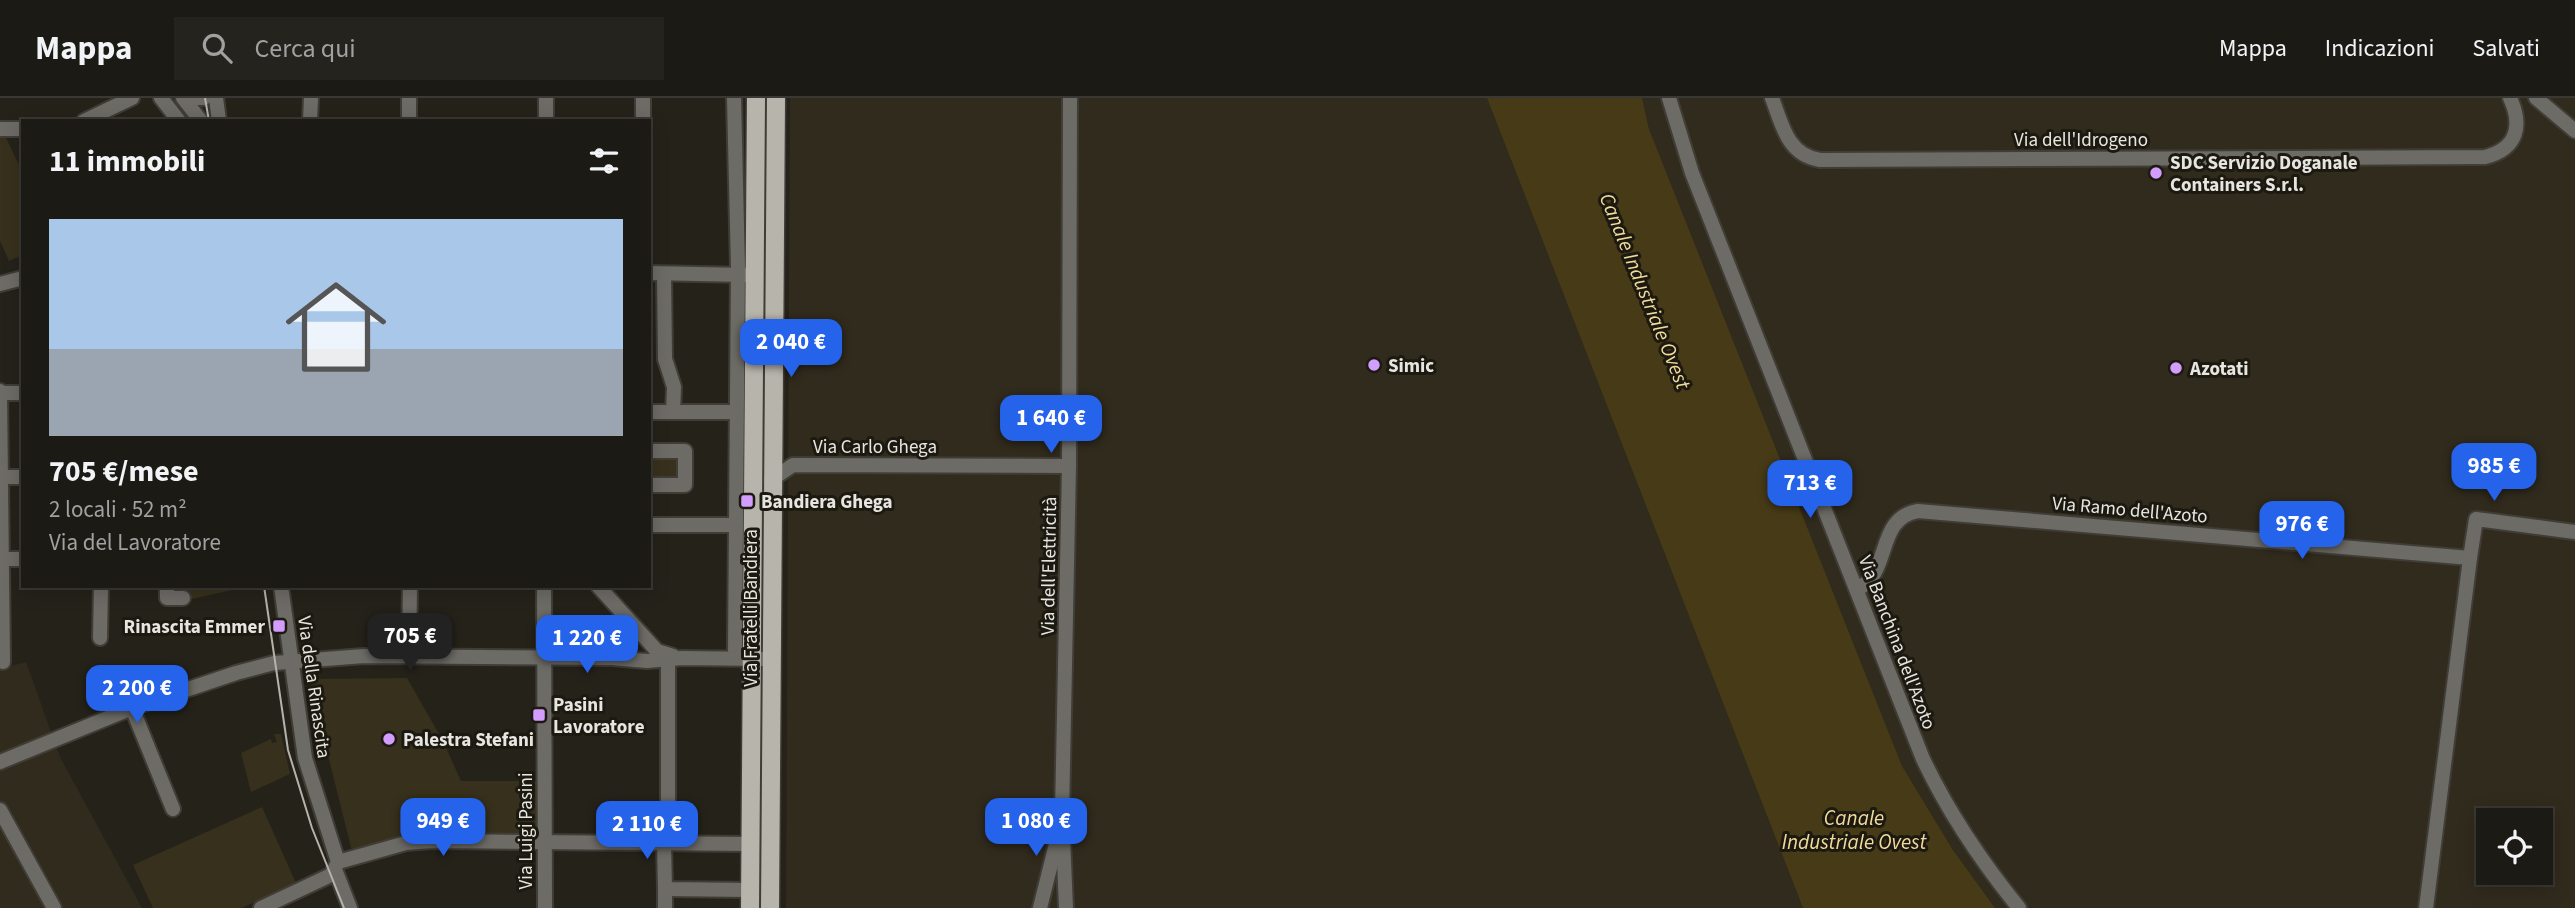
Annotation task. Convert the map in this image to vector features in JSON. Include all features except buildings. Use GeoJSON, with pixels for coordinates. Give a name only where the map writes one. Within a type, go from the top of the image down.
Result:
{"type":"FeatureCollection","features":[{"type":"Feature","properties":{"kind":"main road","name":"Via Fratelli Bandiera"},"geometry":{"type":"LineString","coordinates":[[750,899],[743,654],[746,275],[756,98]]}},
{"type":"Feature","properties":{"kind":"main road","name":"Via Fratelli Bandiera"},"geometry":{"type":"LineString","coordinates":[[769,908],[776,98]]}},
{"type":"Feature","properties":{"kind":"street"},"geometry":{"type":"LineString","coordinates":[[93,119],[111,115],[132,98]]}},
{"type":"Feature","properties":{"kind":"street"},"geometry":{"type":"LineString","coordinates":[[161,98],[177,119]]}},
{"type":"Feature","properties":{"kind":"street"},"geometry":{"type":"LineString","coordinates":[[185,98],[204,98]]}},
{"type":"Feature","properties":{"kind":"street"},"geometry":{"type":"LineString","coordinates":[[185,98],[200,119]]}},
{"type":"Feature","properties":{"kind":"street"},"geometry":{"type":"LineString","coordinates":[[216,98],[219,119]]}},
{"type":"Feature","properties":{"kind":"street"},"geometry":{"type":"LineString","coordinates":[[310,119],[311,98]]}},
{"type":"Feature","properties":{"kind":"street"},"geometry":{"type":"LineString","coordinates":[[410,98],[410,119]]}},
{"type":"Feature","properties":{"kind":"street"},"geometry":{"type":"LineString","coordinates":[[546,98],[546,119]]}},
{"type":"Feature","properties":{"kind":"street"},"geometry":{"type":"LineString","coordinates":[[643,98],[643,119]]}},
{"type":"Feature","properties":{"kind":"street","name":"Via Fratelli Bandiera"},"geometry":{"type":"LineString","coordinates":[[734,98],[746,275],[736,412],[736,525],[743,654]]}},
{"type":"Feature","properties":{"kind":"street","name":"Via dell'Elettricità"},"geometry":{"type":"LineString","coordinates":[[1066,908],[1062,814],[1069,466],[1070,98]]}},
{"type":"Feature","properties":{"kind":"street","name":"Via Banchina dell'Azoto"},"geometry":{"type":"LineString","coordinates":[[1669,98],[1692,173],[1911,730],[1944,804],[1985,865],[2019,908]]}},
{"type":"Feature","properties":{"kind":"street","name":"Via dell'Idrogeno"},"geometry":{"type":"LineString","coordinates":[[1772,98],[1790,143],[1801,153],[1820,160],[2477,157],[2496,154],[2509,147],[2518,127],[2510,98]]}},
{"type":"Feature","properties":{"kind":"street"},"geometry":{"type":"LineString","coordinates":[[2536,98],[2575,131]]}},
{"type":"Feature","properties":{"kind":"street"},"geometry":{"type":"LineString","coordinates":[[0,129],[21,129]]}},
{"type":"Feature","properties":{"kind":"street"},"geometry":{"type":"LineString","coordinates":[[673,412],[674,387],[664,359],[656,274],[746,275]]}},
{"type":"Feature","properties":{"kind":"street"},"geometry":{"type":"LineString","coordinates":[[0,284],[21,279]]}},
{"type":"Feature","properties":{"kind":"street"},"geometry":{"type":"LineString","coordinates":[[3,662],[0,392],[21,393]]}},
{"type":"Feature","properties":{"kind":"street"},"geometry":{"type":"LineString","coordinates":[[651,412],[736,412]]}},
{"type":"Feature","properties":{"kind":"street"},"geometry":{"type":"LineString","coordinates":[[651,451],[685,451],[685,485],[651,485]]}},
{"type":"Feature","properties":{"kind":"street","name":"Via Carlo Ghega"},"geometry":{"type":"LineString","coordinates":[[771,480],[793,465],[1069,466]]}},
{"type":"Feature","properties":{"kind":"street"},"geometry":{"type":"LineString","coordinates":[[1,477],[21,477]]}},
{"type":"Feature","properties":{"kind":"street","name":"Via Ramo dell'Azoto"},"geometry":{"type":"LineString","coordinates":[[1857,589],[1865,586],[1873,575],[1892,525],[1902,516],[1918,511],[2470,558]]}},
{"type":"Feature","properties":{"kind":"street"},"geometry":{"type":"LineString","coordinates":[[2426,908],[2476,519],[2575,532]]}},
{"type":"Feature","properties":{"kind":"street"},"geometry":{"type":"LineString","coordinates":[[651,524],[736,525]]}},
{"type":"Feature","properties":{"kind":"street"},"geometry":{"type":"LineString","coordinates":[[2,559],[21,559]]}},
{"type":"Feature","properties":{"kind":"street"},"geometry":{"type":"LineString","coordinates":[[100,638],[101,588]]}},
{"type":"Feature","properties":{"kind":"street"},"geometry":{"type":"LineString","coordinates":[[167,588],[167,598],[183,598]]}},
{"type":"Feature","properties":{"kind":"street","name":"Via della Rinascita"},"geometry":{"type":"LineString","coordinates":[[281,588],[304,758],[335,870],[350,908]]}},
{"type":"Feature","properties":{"kind":"street"},"geometry":{"type":"LineString","coordinates":[[409,656],[410,588]]}},
{"type":"Feature","properties":{"kind":"street","name":"Via Luigi Pasini"},"geometry":{"type":"LineString","coordinates":[[544,588],[545,908]]}},
{"type":"Feature","properties":{"kind":"street"},"geometry":{"type":"LineString","coordinates":[[600,588],[629,625],[657,651],[675,659]]}},
{"type":"Feature","properties":{"kind":"street"},"geometry":{"type":"LineString","coordinates":[[612,658],[631,652],[635,644],[629,625]]}},
{"type":"Feature","properties":{"kind":"street"},"geometry":{"type":"LineString","coordinates":[[544,634],[550,646],[562,657]]}},
{"type":"Feature","properties":{"kind":"street"},"geometry":{"type":"LineString","coordinates":[[0,762],[132,708],[236,673],[290,661],[409,656],[544,664],[562,657],[675,659],[743,654],[771,659]]}},
{"type":"Feature","properties":{"kind":"street"},"geometry":{"type":"LineString","coordinates":[[664,908],[675,659]]}},
{"type":"Feature","properties":{"kind":"street"},"geometry":{"type":"LineString","coordinates":[[132,708],[173,809]]}},
{"type":"Feature","properties":{"kind":"street"},"geometry":{"type":"LineString","coordinates":[[0,810],[54,908]]}},
{"type":"Feature","properties":{"kind":"street"},"geometry":{"type":"LineString","coordinates":[[1040,908],[1054,860],[1062,814]]}},
{"type":"Feature","properties":{"kind":"street"},"geometry":{"type":"LineString","coordinates":[[261,908],[335,870],[406,843],[545,841],[750,844]]}},
{"type":"Feature","properties":{"kind":"street"},"geometry":{"type":"LineString","coordinates":[[665,889],[750,899]]}},
{"type":"Feature","properties":{"kind":"shaded area"},"geometry":{"type":"Polygon","coordinates":[[[790,98],[1487,98],[1803,908],[786,908],[790,98]]]}},
{"type":"Feature","properties":{"kind":"shaded area"},"geometry":{"type":"Polygon","coordinates":[[[1642,98],[2575,98],[2575,908],[1995,908],[1953,850],[1902,766],[1649,129],[1642,98]]]}},
{"type":"Feature","properties":{"kind":"shaded area"},"geometry":{"type":"Polygon","coordinates":[[[5,136],[21,169],[21,256],[9,261],[0,241],[0,138],[5,136]]]}},
{"type":"Feature","properties":{"kind":"shaded area"},"geometry":{"type":"Polygon","coordinates":[[[651,455],[681,455],[681,480],[651,480],[651,455]]]}},
{"type":"Feature","properties":{"kind":"shaded area"},"geometry":{"type":"Polygon","coordinates":[[[198,588],[241,588],[187,600],[187,589],[198,588]]]}},
{"type":"Feature","properties":{"kind":"shaded area"},"geometry":{"type":"Polygon","coordinates":[[[26,662],[60,757],[142,908],[0,908],[0,669],[26,662]]]}},
{"type":"Feature","properties":{"kind":"shaded area"},"geometry":{"type":"Polygon","coordinates":[[[407,678],[443,741],[461,781],[537,781],[538,838],[352,851],[309,679],[407,678]]]}},
{"type":"Feature","properties":{"kind":"shaded area"},"geometry":{"type":"Polygon","coordinates":[[[274,734],[281,734],[290,774],[251,792],[241,753],[271,739],[272,743],[277,742],[274,734]]]}},
{"type":"Feature","properties":{"kind":"shaded area"},"geometry":{"type":"Polygon","coordinates":[[[262,807],[296,883],[242,908],[153,908],[133,865],[262,807]]]}},
{"type":"Feature","properties":{"kind":"water","name":"Canale Industriale Ovest"},"geometry":{"type":"Polygon","coordinates":[[[1487,98],[1642,98],[1649,129],[1902,766],[1953,850],[1995,908],[1803,908],[1487,98]]]}},
{"type":"Feature","properties":{"kind":"tram line"},"geometry":{"type":"LineString","coordinates":[[205,98],[209,119]]}},
{"type":"Feature","properties":{"kind":"tram line"},"geometry":{"type":"LineString","coordinates":[[264,588],[288,750],[312,828],[344,908]]}},
{"type":"Feature","properties":{"kind":"place","name":"SDC Servizio Doganale Containers S.r.l."},"geometry":{"type":"Point","coordinates":[2156,173]}},
{"type":"Feature","properties":{"kind":"place","name":"Simic"},"geometry":{"type":"Point","coordinates":[1374,365]}},
{"type":"Feature","properties":{"kind":"place","name":"Azotati"},"geometry":{"type":"Point","coordinates":[2176,368]}},
{"type":"Feature","properties":{"kind":"place","name":"Bandiera Ghega"},"geometry":{"type":"Point","coordinates":[747,501]}},
{"type":"Feature","properties":{"kind":"place","name":"Rinascita Emmer"},"geometry":{"type":"Point","coordinates":[279,626]}},
{"type":"Feature","properties":{"kind":"place","name":"Pasini Lavoratore"},"geometry":{"type":"Point","coordinates":[539,715]}},
{"type":"Feature","properties":{"kind":"place","name":"Palestra Stefani"},"geometry":{"type":"Point","coordinates":[389,739]}}]}
